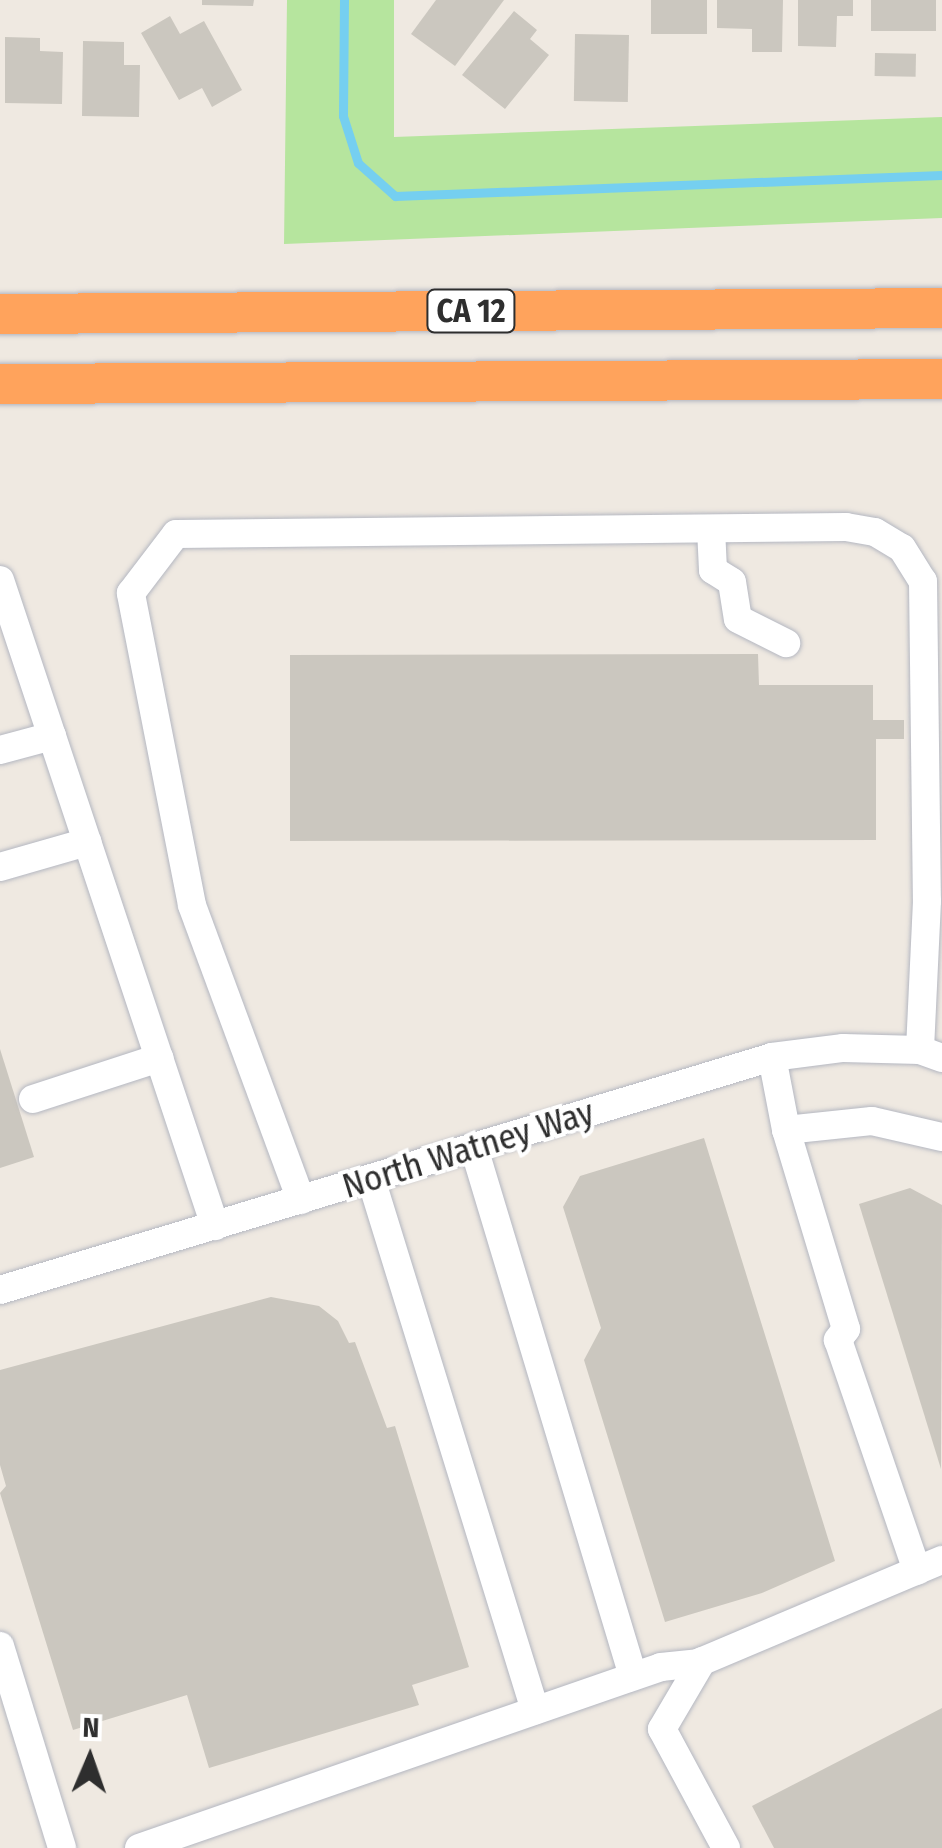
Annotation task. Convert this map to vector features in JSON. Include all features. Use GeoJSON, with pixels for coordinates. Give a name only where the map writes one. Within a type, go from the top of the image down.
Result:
{"type":"FeatureCollection","features":[{"type":"Feature","properties":{"kind":"highway","name":"CA 12"},"geometry":{"type":"LineString","coordinates":[[0,314],[942,308]]}},
{"type":"Feature","properties":{"kind":"highway","name":"CA 12"},"geometry":{"type":"LineString","coordinates":[[0,384],[942,379]]}},
{"type":"Feature","properties":{"kind":"street"},"geometry":{"type":"LineString","coordinates":[[710,529],[713,570],[732,582],[738,619],[786,643]]}},
{"type":"Feature","properties":{"kind":"street"},"geometry":{"type":"LineString","coordinates":[[301,1200],[192,905],[130,593],[176,534],[710,529],[876,532],[902,548],[923,580],[931,1054]]}},
{"type":"Feature","properties":{"kind":"street"},"geometry":{"type":"LineString","coordinates":[[0,580],[215,1226]]}},
{"type":"Feature","properties":{"kind":"street"},"geometry":{"type":"LineString","coordinates":[[0,750],[52,736]]}},
{"type":"Feature","properties":{"kind":"street"},"geometry":{"type":"LineString","coordinates":[[0,866],[88,842]]}},
{"type":"Feature","properties":{"kind":"street","name":"North Watney Way"},"geometry":{"type":"LineString","coordinates":[[0,1290],[772,1057],[931,1054]]}},
{"type":"Feature","properties":{"kind":"street"},"geometry":{"type":"LineString","coordinates":[[138,1848],[634,1676],[702,1661],[930,1566],[838,1340],[846,1329],[786,1130],[772,1057]]}},
{"type":"Feature","properties":{"kind":"street"},"geometry":{"type":"LineString","coordinates":[[33,1099],[159,1058]]}},
{"type":"Feature","properties":{"kind":"street"},"geometry":{"type":"LineString","coordinates":[[786,1130],[872,1121],[942,1137]]}},
{"type":"Feature","properties":{"kind":"street"},"geometry":{"type":"LineString","coordinates":[[474,1148],[634,1676]]}},
{"type":"Feature","properties":{"kind":"street"},"geometry":{"type":"LineString","coordinates":[[371,1178],[535,1710]]}},
{"type":"Feature","properties":{"kind":"street"},"geometry":{"type":"LineString","coordinates":[[0,1646],[62,1848]]}},
{"type":"Feature","properties":{"kind":"street"},"geometry":{"type":"LineString","coordinates":[[702,1661],[662,1730],[726,1848]]}},
{"type":"Feature","properties":{"kind":"green space"},"geometry":{"type":"Polygon","coordinates":[[[287,0],[394,0],[394,137],[942,117],[942,218],[284,244],[287,0]]]}},
{"type":"Feature","properties":{"kind":"building"},"geometry":{"type":"Polygon","coordinates":[[[202,0],[254,0],[253,6],[202,5],[202,0]]]}},
{"type":"Feature","properties":{"kind":"building"},"geometry":{"type":"Polygon","coordinates":[[[436,0],[504,0],[455,66],[411,34],[436,0]]]}},
{"type":"Feature","properties":{"kind":"building"},"geometry":{"type":"Polygon","coordinates":[[[651,0],[707,0],[707,34],[651,34],[651,0]]]}},
{"type":"Feature","properties":{"kind":"building"},"geometry":{"type":"Polygon","coordinates":[[[717,0],[783,0],[782,52],[752,52],[752,29],[717,28],[717,0]]]}},
{"type":"Feature","properties":{"kind":"building"},"geometry":{"type":"Polygon","coordinates":[[[798,0],[853,0],[853,16],[837,16],[836,47],[798,46],[798,0]]]}},
{"type":"Feature","properties":{"kind":"building"},"geometry":{"type":"Polygon","coordinates":[[[871,0],[936,0],[936,31],[871,31],[871,0]]]}},
{"type":"Feature","properties":{"kind":"building"},"geometry":{"type":"Polygon","coordinates":[[[514,11],[537,30],[530,39],[549,55],[505,109],[462,75],[514,11]]]}},
{"type":"Feature","properties":{"kind":"building"},"geometry":{"type":"Polygon","coordinates":[[[170,16],[180,34],[204,21],[242,90],[212,107],[202,88],[179,100],[141,33],[170,16]]]}},
{"type":"Feature","properties":{"kind":"building"},"geometry":{"type":"Polygon","coordinates":[[[575,34],[629,35],[628,102],[574,101],[575,34]]]}},
{"type":"Feature","properties":{"kind":"building"},"geometry":{"type":"Polygon","coordinates":[[[5,37],[40,38],[40,51],[63,52],[62,104],[5,103],[5,37]]]}},
{"type":"Feature","properties":{"kind":"building"},"geometry":{"type":"Polygon","coordinates":[[[83,41],[124,42],[124,65],[140,65],[139,117],[82,116],[83,41]]]}},
{"type":"Feature","properties":{"kind":"building"},"geometry":{"type":"Polygon","coordinates":[[[875,53],[916,54],[916,77],[875,76],[875,53]]]}},
{"type":"Feature","properties":{"kind":"building"},"geometry":{"type":"Polygon","coordinates":[[[758,654],[759,685],[873,685],[873,720],[904,720],[904,739],[876,739],[876,840],[290,841],[290,655],[758,654]]]}},
{"type":"Feature","properties":{"kind":"building"},"geometry":{"type":"Polygon","coordinates":[[[0,1049],[34,1157],[0,1168],[0,1049]]]}},
{"type":"Feature","properties":{"kind":"building"},"geometry":{"type":"Polygon","coordinates":[[[704,1138],[835,1561],[762,1593],[665,1622],[584,1360],[601,1328],[563,1207],[580,1176],[704,1138]]]}},
{"type":"Feature","properties":{"kind":"building"},"geometry":{"type":"Polygon","coordinates":[[[910,1188],[942,1205],[941,1469],[859,1204],[910,1188]]]}},
{"type":"Feature","properties":{"kind":"building"},"geometry":{"type":"Polygon","coordinates":[[[271,1297],[319,1306],[338,1321],[349,1343],[355,1342],[387,1428],[395,1426],[469,1667],[412,1685],[419,1705],[209,1768],[187,1695],[73,1730],[0,1493],[6,1486],[0,1465],[0,1370],[271,1297]]]}},
{"type":"Feature","properties":{"kind":"building"},"geometry":{"type":"Polygon","coordinates":[[[942,1708],[942,1848],[774,1848],[752,1806],[942,1708]]]}},
{"type":"Feature","properties":{"kind":"waterway"},"geometry":{"type":"LineString","coordinates":[[344,0],[343,116],[358,163],[395,196],[942,175]]}}]}
